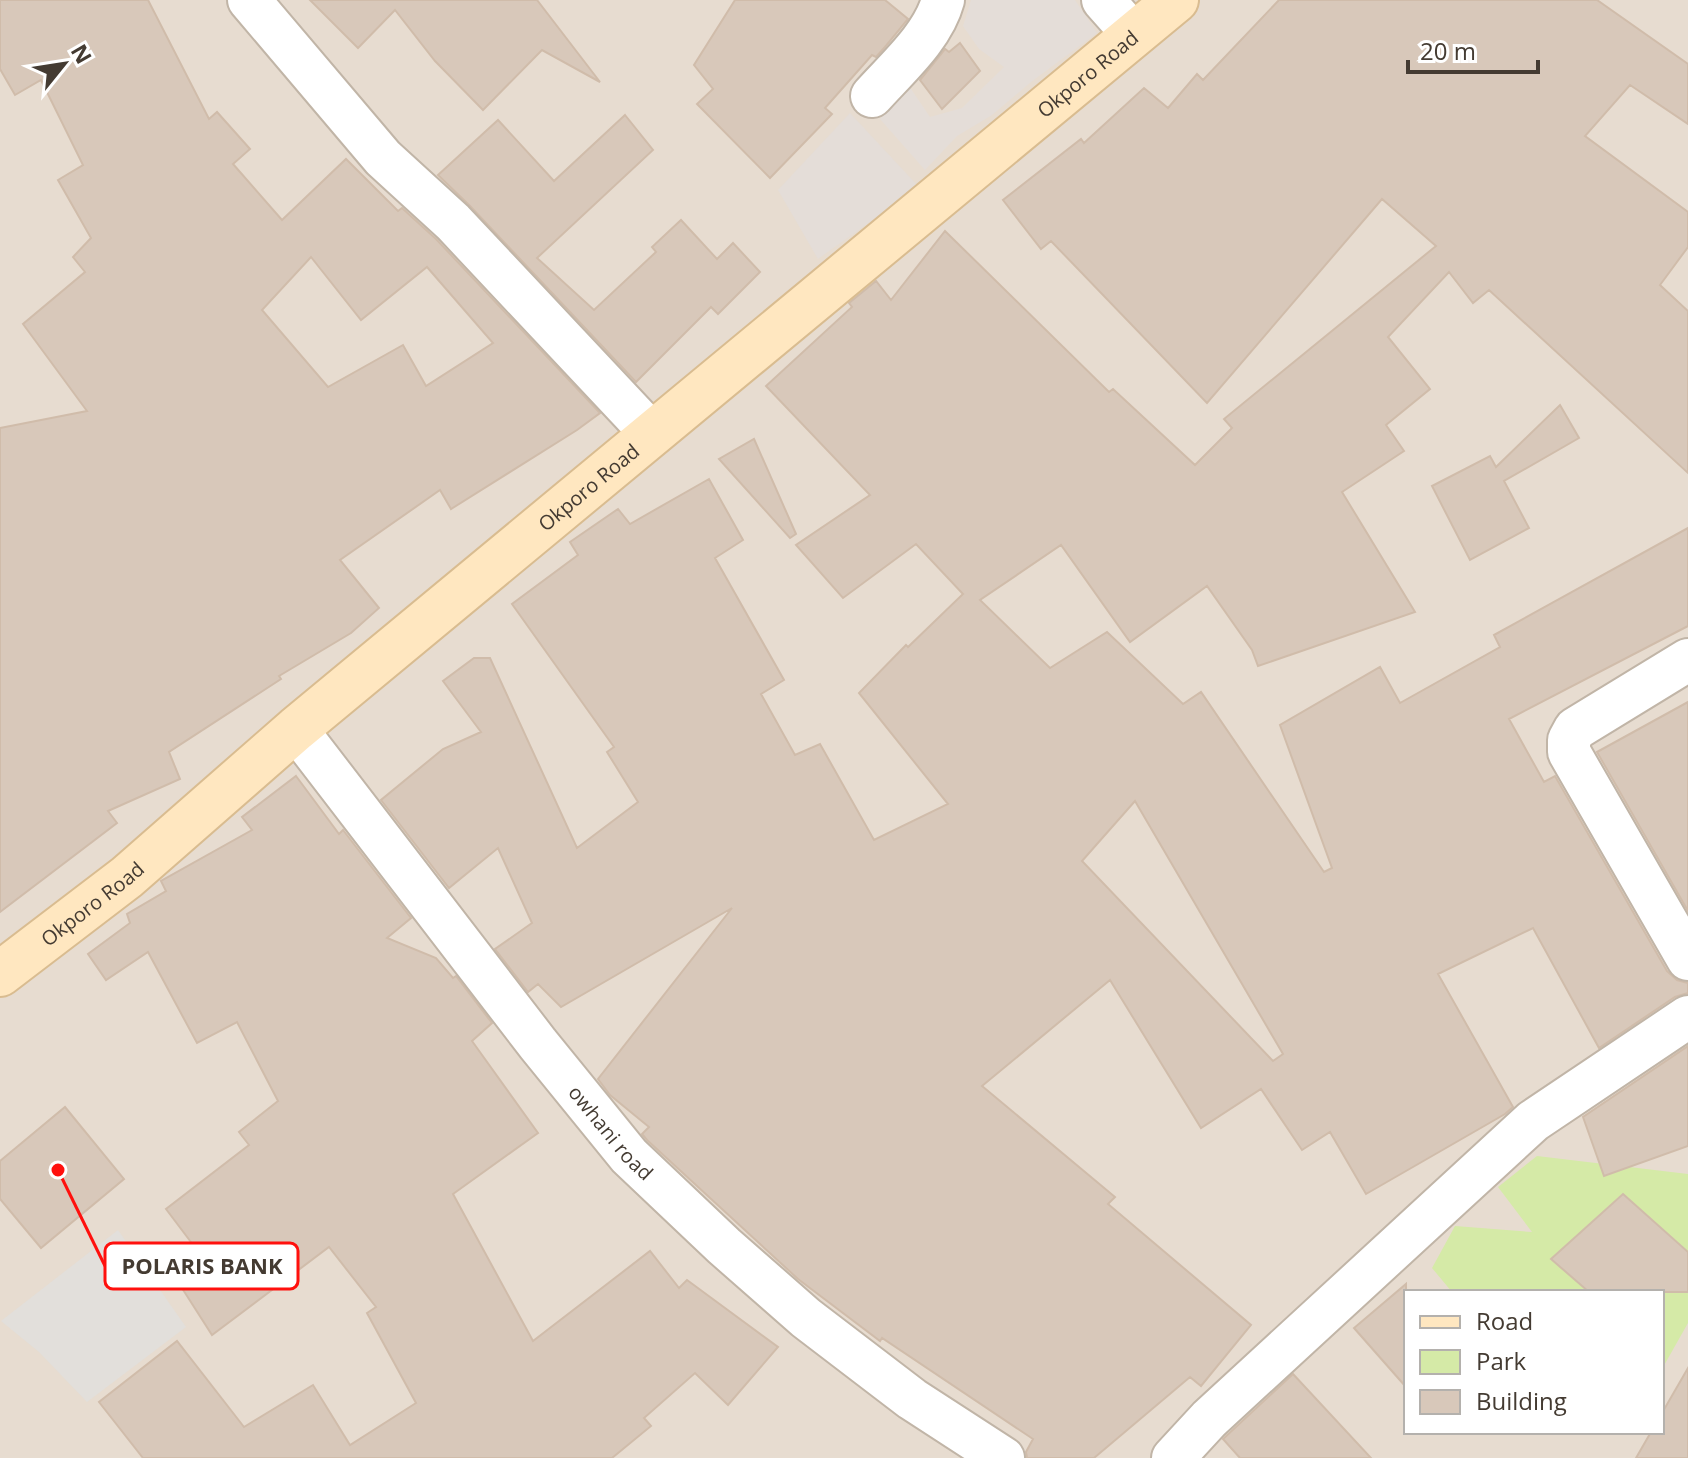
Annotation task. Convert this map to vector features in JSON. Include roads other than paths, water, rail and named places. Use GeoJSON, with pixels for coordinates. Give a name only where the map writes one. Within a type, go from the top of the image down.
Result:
{"type":"FeatureCollection","features":[{"type":"Feature","properties":{"kind":"main road","name":"Okporo Road"},"geometry":{"type":"LineString","coordinates":[[0,974],[127,877],[296,729],[1176,0]]}},
{"type":"Feature","properties":{"kind":"street"},"geometry":{"type":"LineString","coordinates":[[249,0],[383,158],[453,222],[652,434]]}},
{"type":"Feature","properties":{"kind":"street"},"geometry":{"type":"LineString","coordinates":[[872,96],[921,40],[943,0]]}},
{"type":"Feature","properties":{"kind":"street"},"geometry":{"type":"LineString","coordinates":[[1103,0],[1134,35]]}},
{"type":"Feature","properties":{"kind":"street"},"geometry":{"type":"LineString","coordinates":[[1688,660],[1575,729],[1569,740],[1569,752],[1688,959]]}},
{"type":"Feature","properties":{"kind":"street","name":"owhani road"},"geometry":{"type":"LineString","coordinates":[[296,729],[538,1044],[629,1156],[806,1318],[912,1399],[1003,1458]]}},
{"type":"Feature","properties":{"kind":"street"},"geometry":{"type":"LineString","coordinates":[[1173,1458],[1209,1419],[1533,1121],[1688,1017]]}},
{"type":"Feature","properties":{"kind":"place","name":"POLARIS BANK"},"geometry":{"type":"Point","coordinates":[58,1170]}}]}
